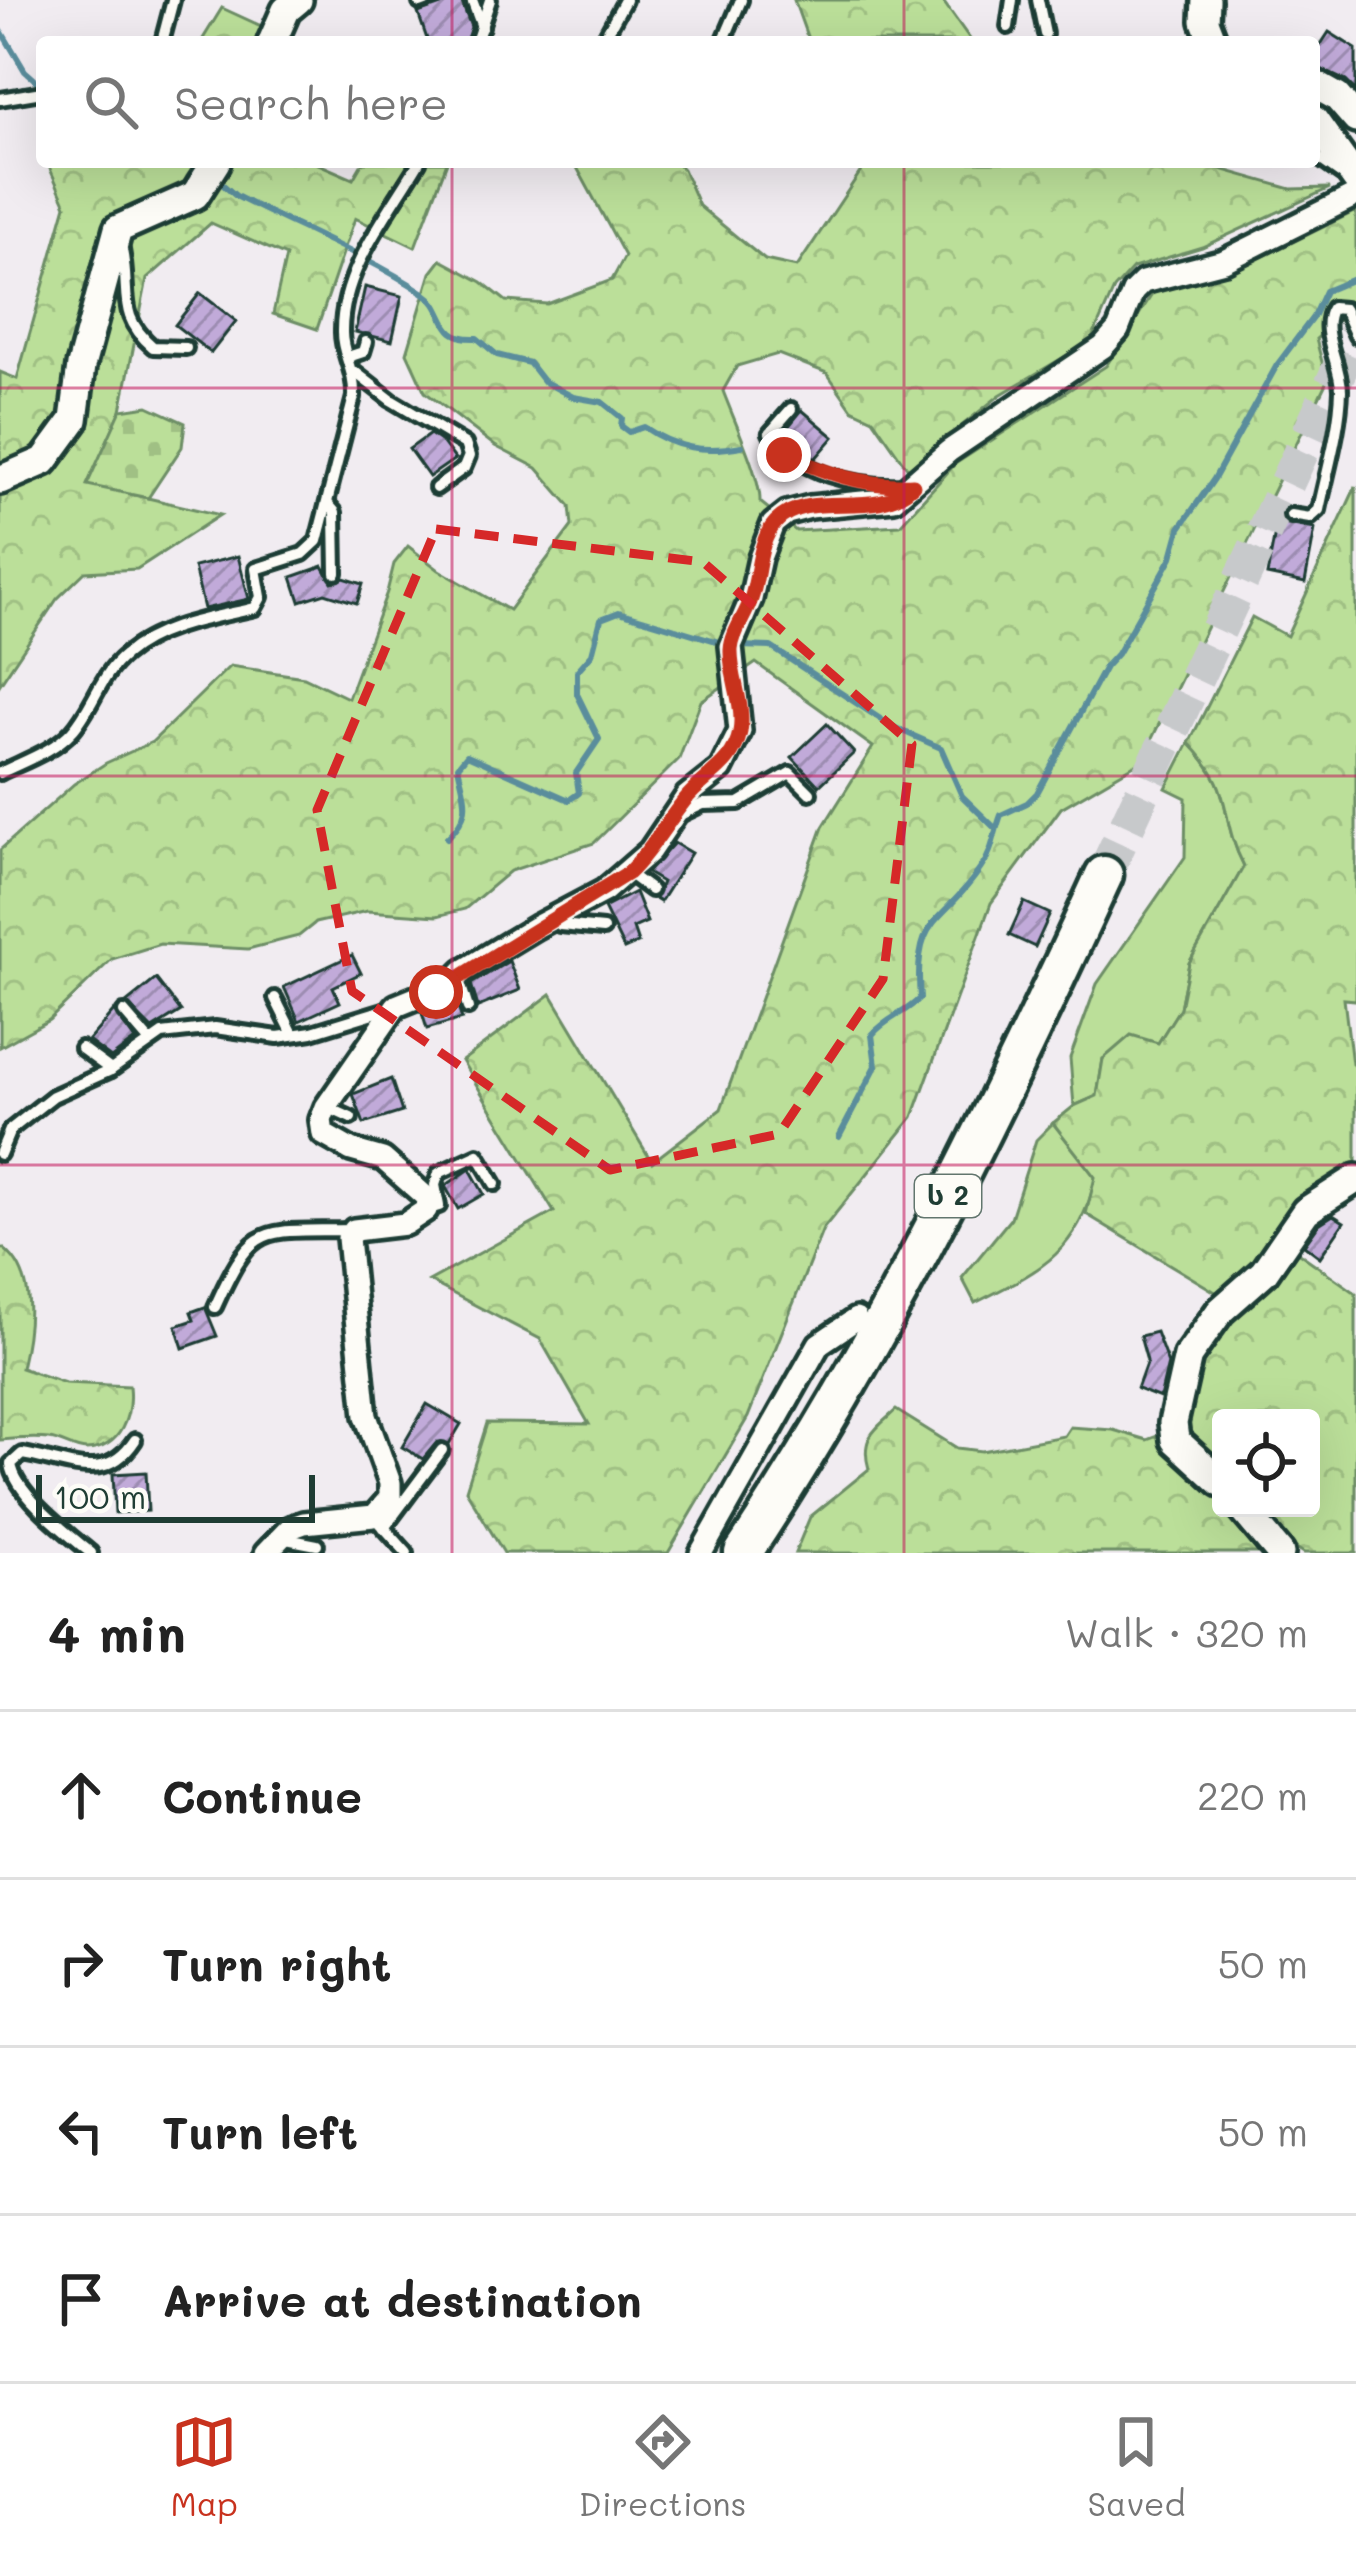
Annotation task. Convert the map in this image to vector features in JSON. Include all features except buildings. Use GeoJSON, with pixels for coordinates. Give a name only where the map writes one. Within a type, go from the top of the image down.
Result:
{"type":"FeatureCollection","features":[{"type":"Feature","properties":{"kind":"highway","name":"ს 2"},"geometry":{"type":"LineString","coordinates":[[743,1553],[891,1306],[1021,1055],[1104,875]]}},
{"type":"Feature","properties":{"kind":"street"},"geometry":{"type":"LineString","coordinates":[[275,36],[286,10],[298,0]]}},
{"type":"Feature","properties":{"kind":"street"},"geometry":{"type":"LineString","coordinates":[[1206,0],[1205,20],[1211,36]]}},
{"type":"Feature","properties":{"kind":"street"},"geometry":{"type":"LineString","coordinates":[[1320,87],[1337,97],[1356,119]]}},
{"type":"Feature","properties":{"kind":"street"},"geometry":{"type":"LineString","coordinates":[[1320,129],[1356,182]]}},
{"type":"Feature","properties":{"kind":"street"},"geometry":{"type":"LineString","coordinates":[[0,480],[44,461],[74,420],[81,366],[118,230],[195,195],[212,168]]}},
{"type":"Feature","properties":{"kind":"street"},"geometry":{"type":"LineString","coordinates":[[273,1546],[290,1528],[304,1523],[379,1522],[390,1498],[390,1483],[365,1416],[348,1247],[354,1230],[406,1224],[425,1210],[427,1198],[383,1159],[351,1150],[323,1134],[326,1106],[396,1006],[436,992],[604,891],[650,851],[687,796],[721,769],[740,731],[731,646],[752,599],[773,524],[787,513],[810,507],[893,499],[949,451],[1103,347],[1118,330],[1133,292],[1143,282],[1224,261],[1356,195]]}},
{"type":"Feature","properties":{"kind":"street"},"geometry":{"type":"LineString","coordinates":[[1212,1474],[1175,1440],[1173,1424],[1188,1356],[1220,1311],[1264,1272],[1306,1211],[1356,1179]]}},
{"type":"Feature","properties":{"kind":"street"},"geometry":{"type":"LineString","coordinates":[[701,1553],[819,1344],[856,1319]]}},
{"type":"Feature","properties":{"kind":"street"},"geometry":{"type":"LineString","coordinates":[[1250,1517],[1280,1553]]}},
{"type":"Feature","properties":{"kind":"lane"},"geometry":{"type":"LineString","coordinates":[[166,36],[173,0]]}},
{"type":"Feature","properties":{"kind":"lane"},"geometry":{"type":"LineString","coordinates":[[472,0],[482,28]]}},
{"type":"Feature","properties":{"kind":"lane"},"geometry":{"type":"LineString","coordinates":[[479,36],[490,0]]}},
{"type":"Feature","properties":{"kind":"lane"},"geometry":{"type":"LineString","coordinates":[[605,36],[625,0]]}},
{"type":"Feature","properties":{"kind":"lane"},"geometry":{"type":"LineString","coordinates":[[726,36],[741,0]]}},
{"type":"Feature","properties":{"kind":"lane"},"geometry":{"type":"LineString","coordinates":[[1008,27],[1012,0]]}},
{"type":"Feature","properties":{"kind":"lane"},"geometry":{"type":"LineString","coordinates":[[1038,0],[1045,34]]}},
{"type":"Feature","properties":{"kind":"lane"},"geometry":{"type":"LineString","coordinates":[[0,99],[36,93]]}},
{"type":"Feature","properties":{"kind":"lane"},"geometry":{"type":"LineString","coordinates":[[1320,159],[1356,182]]}},
{"type":"Feature","properties":{"kind":"lane"},"geometry":{"type":"LineString","coordinates":[[416,168],[355,272],[344,307],[342,338],[355,372],[391,400],[465,444],[469,456],[464,468],[436,488]]}},
{"type":"Feature","properties":{"kind":"lane"},"geometry":{"type":"LineString","coordinates":[[118,230],[127,316],[133,330],[153,347],[186,348]]}},
{"type":"Feature","properties":{"kind":"lane"},"geometry":{"type":"LineString","coordinates":[[1291,515],[1310,518],[1319,510],[1336,427],[1341,387],[1327,321],[1332,308],[1344,309],[1356,336]]}},
{"type":"Feature","properties":{"kind":"lane"},"geometry":{"type":"LineString","coordinates":[[348,357],[363,352],[366,342]]}},
{"type":"Feature","properties":{"kind":"lane"},"geometry":{"type":"LineString","coordinates":[[0,773],[54,746],[74,730],[112,665],[130,650],[182,625],[255,608],[261,597],[256,569],[303,554],[317,541],[354,397],[355,372]]}},
{"type":"Feature","properties":{"kind":"lane"},"geometry":{"type":"LineString","coordinates":[[791,409],[770,433],[784,455],[844,480],[913,485]]}},
{"type":"Feature","properties":{"kind":"lane"},"geometry":{"type":"LineString","coordinates":[[328,504],[335,512],[336,573]]}},
{"type":"Feature","properties":{"kind":"lane"},"geometry":{"type":"LineString","coordinates":[[666,827],[704,803],[739,802],[790,773],[810,793]]}},
{"type":"Feature","properties":{"kind":"lane"},"geometry":{"type":"LineString","coordinates":[[628,873],[651,890]]}},
{"type":"Feature","properties":{"kind":"lane"},"geometry":{"type":"LineString","coordinates":[[557,916],[560,926],[603,929]]}},
{"type":"Feature","properties":{"kind":"lane"},"geometry":{"type":"LineString","coordinates":[[458,976],[468,1008]]}},
{"type":"Feature","properties":{"kind":"lane"},"geometry":{"type":"LineString","coordinates":[[275,998],[293,1034]]}},
{"type":"Feature","properties":{"kind":"lane"},"geometry":{"type":"LineString","coordinates":[[0,1154],[10,1130],[53,1096],[111,1070],[162,1034],[215,1028],[256,1035],[293,1034],[396,1006]]}},
{"type":"Feature","properties":{"kind":"lane"},"geometry":{"type":"LineString","coordinates":[[124,1012],[149,1041]]}},
{"type":"Feature","properties":{"kind":"lane"},"geometry":{"type":"LineString","coordinates":[[81,1048],[111,1070]]}},
{"type":"Feature","properties":{"kind":"lane"},"geometry":{"type":"LineString","coordinates":[[326,1106],[351,1118]]}},
{"type":"Feature","properties":{"kind":"lane"},"geometry":{"type":"LineString","coordinates":[[425,1210],[439,1205],[435,1185],[439,1173],[478,1155],[495,1184]]}},
{"type":"Feature","properties":{"kind":"lane"},"geometry":{"type":"LineString","coordinates":[[215,1307],[238,1257],[262,1236],[354,1230]]}},
{"type":"Feature","properties":{"kind":"lane"},"geometry":{"type":"LineString","coordinates":[[91,1553],[23,1491],[12,1477],[11,1465],[22,1454],[97,1468],[114,1465],[135,1439]]}},
{"type":"Feature","properties":{"kind":"lane"},"geometry":{"type":"LineString","coordinates":[[407,1553],[379,1522],[442,1450]]}},
{"type":"Feature","properties":{"kind":"lane"},"geometry":{"type":"LineString","coordinates":[[273,1546],[317,1545]]}},
{"type":"Feature","properties":{"kind":"highlighted area"},"geometry":{"type":"Polygon","coordinates":[[[436,529],[703,562],[912,744],[883,979],[779,1134],[610,1170],[352,991],[317,810],[436,529]]]}},
{"type":"Feature","properties":{"kind":"green space"},"geometry":{"type":"Polygon","coordinates":[[[794,0],[942,0],[968,36],[807,36],[794,0]]]}},
{"type":"Feature","properties":{"kind":"green space"},"geometry":{"type":"Polygon","coordinates":[[[222,8],[283,36],[205,36],[222,8]]]}},
{"type":"Feature","properties":{"kind":"green space"},"geometry":{"type":"Polygon","coordinates":[[[50,168],[328,168],[353,179],[359,168],[445,168],[415,247],[355,218],[317,329],[273,314],[286,256],[211,223],[147,279],[121,410],[88,484],[220,515],[137,569],[85,572],[57,599],[0,684],[0,372],[17,379],[66,205],[50,168]]]}},
{"type":"Feature","properties":{"kind":"green space"},"geometry":{"type":"Polygon","coordinates":[[[577,168],[682,168],[699,206],[765,260],[797,267],[863,168],[1217,168],[1291,189],[1330,188],[1202,247],[1133,268],[1114,289],[1091,341],[1000,395],[908,469],[873,419],[852,409],[827,373],[778,354],[737,366],[723,391],[751,463],[760,502],[796,531],[900,525],[955,464],[1106,366],[1153,293],[1264,256],[1356,211],[1356,305],[1316,339],[1327,381],[1141,761],[1061,808],[991,903],[913,1117],[823,1229],[748,1417],[668,1553],[504,1553],[466,1490],[487,1423],[589,1424],[540,1339],[429,1281],[554,1212],[462,1061],[551,994],[652,1162],[721,1109],[823,827],[873,747],[756,663],[701,701],[679,759],[594,843],[510,871],[465,909],[437,916],[367,911],[315,923],[299,936],[248,949],[160,944],[112,959],[49,1020],[0,1047],[0,850],[74,784],[152,742],[230,666],[304,677],[348,698],[394,564],[408,546],[439,570],[509,610],[572,526],[570,506],[537,468],[495,446],[425,392],[407,353],[431,273],[441,260],[506,301],[547,304],[612,280],[625,256],[577,168]]]}},
{"type":"Feature","properties":{"kind":"green space"},"geometry":{"type":"Polygon","coordinates":[[[148,406],[185,423],[182,447],[148,498],[87,485],[121,410],[148,406]]]}},
{"type":"Feature","properties":{"kind":"green space"},"geometry":{"type":"Polygon","coordinates":[[[1356,486],[1356,1000],[1344,999],[1356,1066],[1356,1174],[1273,1235],[1356,1293],[1356,1553],[1304,1553],[1293,1546],[1294,1553],[795,1553],[810,1517],[869,1469],[868,1442],[896,1410],[957,1448],[982,1451],[1064,1436],[1070,1427],[1113,1430],[1147,1440],[1179,1428],[1175,1403],[1232,1302],[1086,1214],[1095,1177],[1053,1123],[1097,1096],[1103,1059],[1131,1035],[1158,1043],[1180,1008],[1189,963],[1244,866],[1214,776],[1189,743],[1252,617],[1287,636],[1356,486]]]}},
{"type":"Feature","properties":{"kind":"green space"},"geometry":{"type":"Polygon","coordinates":[[[1189,743],[1214,776],[1244,866],[1189,963],[1180,1008],[1158,1043],[1103,1059],[1097,1096],[1074,1106],[1070,1058],[1097,984],[1185,857],[1186,798],[1166,788],[1189,743]]]}},
{"type":"Feature","properties":{"kind":"green space"},"geometry":{"type":"Polygon","coordinates":[[[1053,1123],[1096,1178],[1088,1204],[1053,1257],[975,1303],[962,1278],[1011,1218],[1036,1140],[1053,1123]]]}},
{"type":"Feature","properties":{"kind":"green space"},"geometry":{"type":"Polygon","coordinates":[[[0,1246],[12,1257],[26,1286],[29,1319],[21,1368],[65,1383],[129,1386],[126,1418],[108,1444],[86,1450],[49,1439],[0,1440],[0,1246]]]}},
{"type":"Feature","properties":{"kind":"waterway"},"geometry":{"type":"LineString","coordinates":[[0,29],[36,81]]}},
{"type":"Feature","properties":{"kind":"waterway"},"geometry":{"type":"LineString","coordinates":[[214,177],[236,196],[402,279],[432,300],[455,334],[477,338],[497,355],[529,363],[543,381],[573,397],[602,402],[622,418],[621,426],[629,432],[644,427],[679,445],[703,449],[742,446]]}},
{"type":"Feature","properties":{"kind":"waterway"},"geometry":{"type":"LineString","coordinates":[[839,1137],[876,1066],[872,1035],[920,998],[921,951],[933,924],[985,862],[1001,815],[1037,793],[1172,557],[1180,528],[1325,291],[1356,278]]}},
{"type":"Feature","properties":{"kind":"waterway"},"geometry":{"type":"LineString","coordinates":[[447,838],[464,813],[458,766],[467,755],[569,800],[579,793],[576,773],[599,739],[577,694],[577,671],[592,654],[601,619],[619,612],[726,644]]}},
{"type":"Feature","properties":{"kind":"waterway"},"geometry":{"type":"LineString","coordinates":[[739,646],[771,647],[891,726],[941,748],[962,796],[995,828]]}},
{"type":"Feature","properties":{"kind":"tunnel"},"geometry":{"type":"LineString","coordinates":[[1104,875],[1356,334]]}},
{"type":"Feature","properties":{"kind":"route"},"geometry":{"type":"LineString","coordinates":[[436,992],[463,971],[628,873],[650,851],[687,796],[721,769],[740,731],[731,646],[752,599],[773,524],[787,513],[810,507],[893,499],[913,485],[844,480],[784,455]]}}]}
